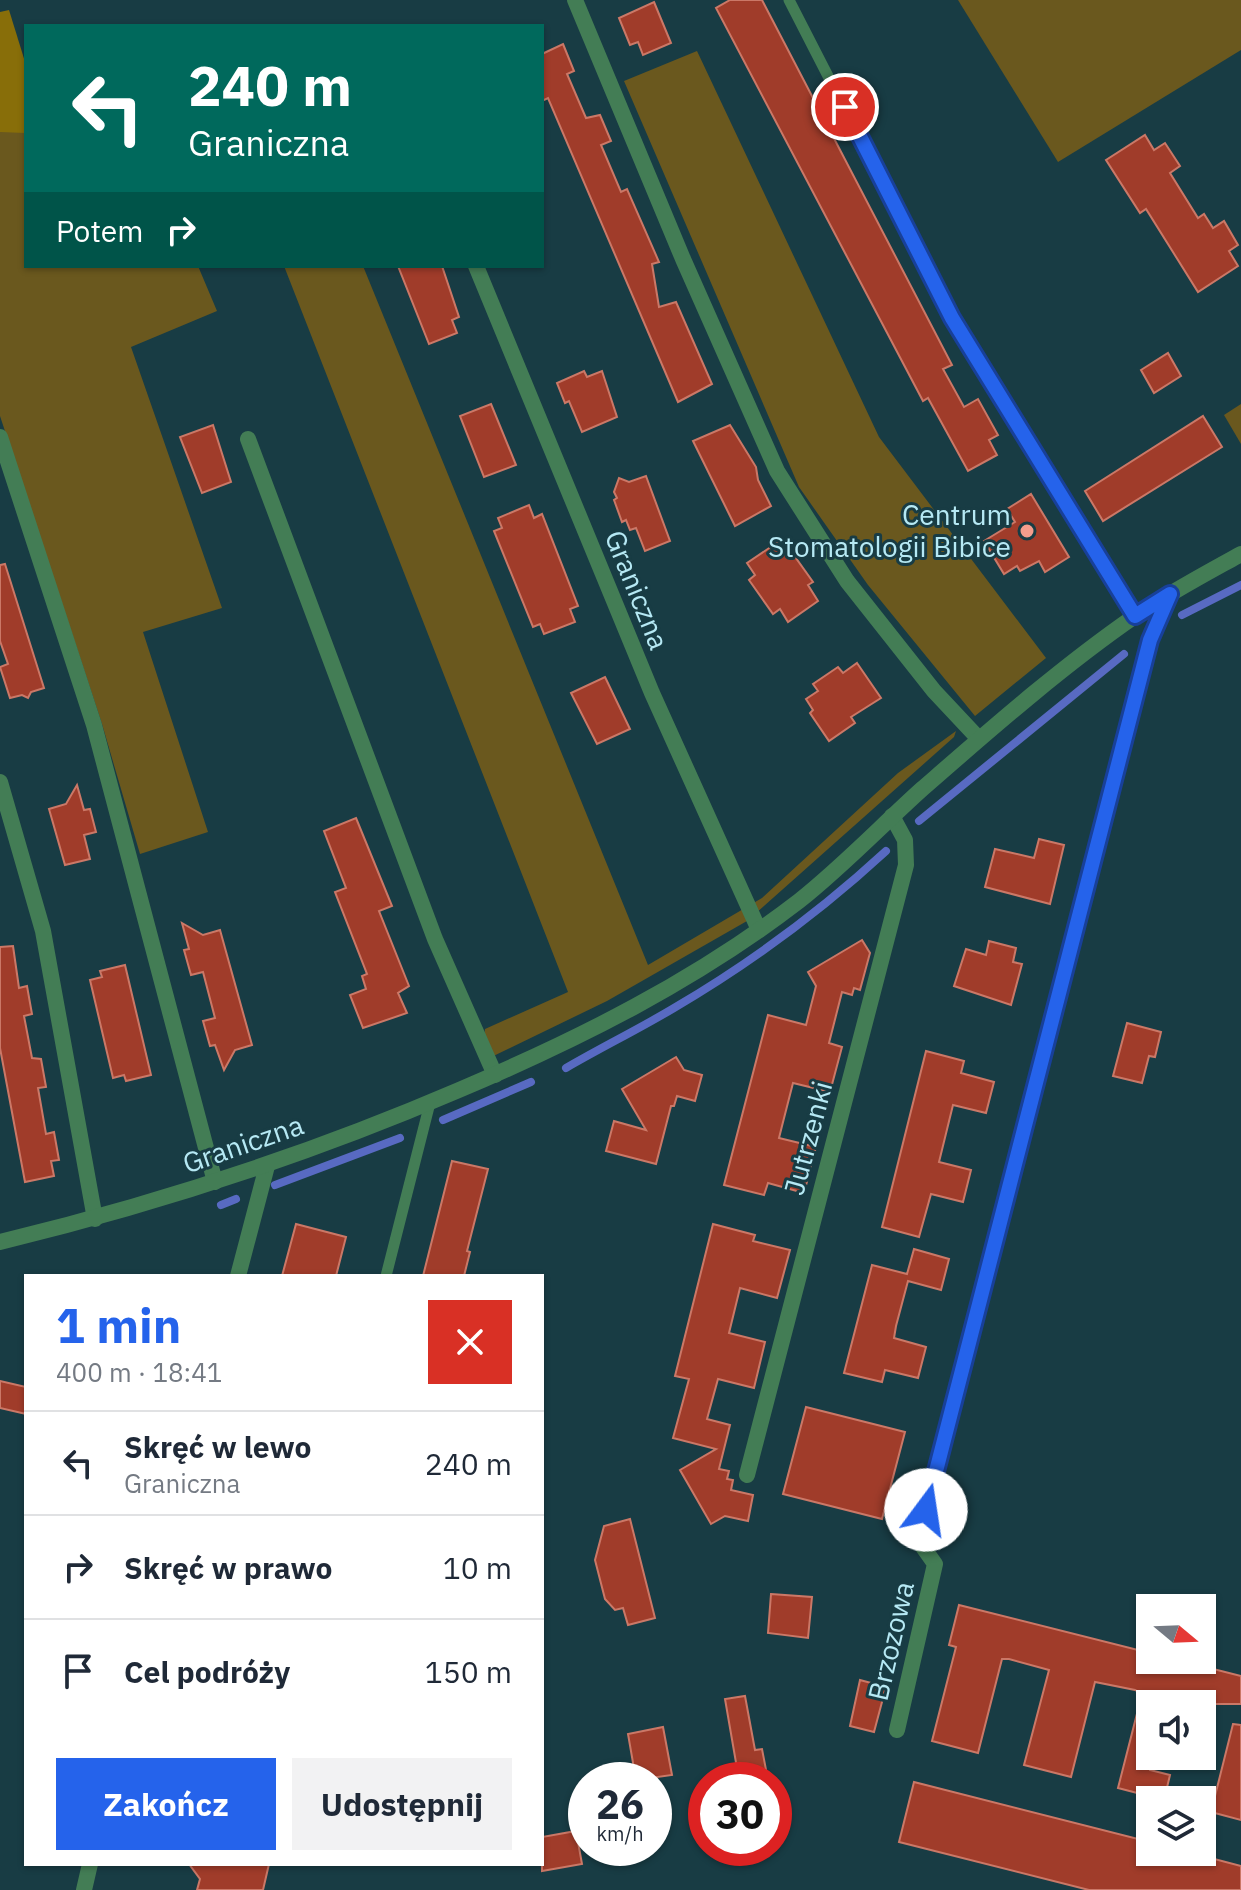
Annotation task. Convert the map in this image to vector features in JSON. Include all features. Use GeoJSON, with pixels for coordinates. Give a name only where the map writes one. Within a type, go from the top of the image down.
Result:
{"type":"FeatureCollection","features":[{"type":"Feature","properties":{"kind":"street"},"geometry":{"type":"LineString","coordinates":[[575,0],[683,259],[777,471],[847,581],[934,691],[979,739]]}},
{"type":"Feature","properties":{"kind":"street","name":"Graniczna"},"geometry":{"type":"LineString","coordinates":[[477,268],[652,693],[759,930]]}},
{"type":"Feature","properties":{"kind":"street"},"geometry":{"type":"LineString","coordinates":[[0,437],[94,725],[215,1182]]}},
{"type":"Feature","properties":{"kind":"street"},"geometry":{"type":"LineString","coordinates":[[248,439],[435,939],[495,1075]]}},
{"type":"Feature","properties":{"kind":"street","name":"Graniczna"},"geometry":{"type":"LineString","coordinates":[[0,1242],[95,1219],[267,1166],[548,1053],[690,978],[802,899],[979,739],[1135,616],[1241,554]]}},
{"type":"Feature","properties":{"kind":"street","name":"Brzozowa"},"geometry":{"type":"LineString","coordinates":[[897,1730],[935,1564],[918,1540],[1150,640],[1170,594]]}},
{"type":"Feature","properties":{"kind":"street"},"geometry":{"type":"LineString","coordinates":[[0,782],[43,931],[95,1219]]}},
{"type":"Feature","properties":{"kind":"street","name":"Jutrzenki"},"geometry":{"type":"LineString","coordinates":[[747,1475],[906,865],[905,840],[892,816]]}},
{"type":"Feature","properties":{"kind":"street"},"geometry":{"type":"LineString","coordinates":[[239,1274],[267,1166]]}},
{"type":"Feature","properties":{"kind":"street"},"geometry":{"type":"LineString","coordinates":[[84,1890],[90,1866]]}},
{"type":"Feature","properties":{"kind":"lane"},"geometry":{"type":"LineString","coordinates":[[789,0],[952,318],[1135,616]]}},
{"type":"Feature","properties":{"kind":"lane"},"geometry":{"type":"LineString","coordinates":[[387,1274],[430,1103]]}},
{"type":"Feature","properties":{"kind":"shaded area"},"geometry":{"type":"Polygon","coordinates":[[[958,0],[1241,0],[1241,50],[1058,162],[958,0]]]}},
{"type":"Feature","properties":{"kind":"shaded area"},"geometry":{"type":"Polygon","coordinates":[[[9,10],[24,59],[24,133],[0,132],[0,12],[9,10]]]}},
{"type":"Feature","properties":{"kind":"shaded area"},"geometry":{"type":"Polygon","coordinates":[[[697,51],[879,437],[1046,658],[975,716],[868,585],[799,487],[624,81],[697,51]]]}},
{"type":"Feature","properties":{"kind":"shaded area"},"geometry":{"type":"Polygon","coordinates":[[[24,131],[24,268],[199,268],[217,311],[131,347],[222,608],[143,632],[208,832],[140,854],[102,724],[0,416],[0,132],[24,131]]]}},
{"type":"Feature","properties":{"kind":"shaded area"},"geometry":{"type":"Polygon","coordinates":[[[285,268],[364,268],[648,965],[762,898],[898,773],[956,731],[954,737],[747,921],[607,1001],[481,1062],[485,1029],[568,992],[285,268]]]}},
{"type":"Feature","properties":{"kind":"shaded area"},"geometry":{"type":"Polygon","coordinates":[[[1241,404],[1241,444],[1224,415],[1241,404]]]}},
{"type":"Feature","properties":{"kind":"building"},"geometry":{"type":"Polygon","coordinates":[[[730,0],[762,0],[952,365],[943,369],[964,407],[978,399],[998,435],[989,440],[997,455],[968,471],[928,398],[923,401],[716,8],[730,0]]]}},
{"type":"Feature","properties":{"kind":"building"},"geometry":{"type":"Polygon","coordinates":[[[654,2],[671,43],[643,55],[638,42],[630,45],[619,18],[654,2]]]}},
{"type":"Feature","properties":{"kind":"building"},"geometry":{"type":"Polygon","coordinates":[[[563,44],[574,71],[567,74],[586,118],[600,115],[611,141],[601,145],[621,192],[627,189],[659,262],[652,264],[659,307],[676,302],[712,384],[678,402],[548,98],[544,100],[544,53],[563,44]]]}},
{"type":"Feature","properties":{"kind":"building"},"geometry":{"type":"Polygon","coordinates":[[[1145,135],[1154,150],[1165,143],[1180,166],[1170,173],[1198,218],[1204,214],[1213,228],[1224,221],[1238,245],[1229,251],[1238,266],[1198,292],[1146,209],[1140,213],[1106,160],[1145,135]]]}},
{"type":"Feature","properties":{"kind":"building"},"geometry":{"type":"Polygon","coordinates":[[[399,268],[443,268],[459,317],[452,320],[457,333],[429,344],[399,268]]]}},
{"type":"Feature","properties":{"kind":"building"},"geometry":{"type":"Polygon","coordinates":[[[1168,353],[1181,376],[1154,393],[1141,370],[1168,353]]]}},
{"type":"Feature","properties":{"kind":"building"},"geometry":{"type":"Polygon","coordinates":[[[584,371],[587,377],[602,371],[617,417],[582,432],[569,401],[565,403],[557,383],[584,371]]]}},
{"type":"Feature","properties":{"kind":"building"},"geometry":{"type":"Polygon","coordinates":[[[491,404],[516,465],[484,477],[460,416],[491,404]]]}},
{"type":"Feature","properties":{"kind":"building"},"geometry":{"type":"Polygon","coordinates":[[[1203,416],[1222,447],[1103,521],[1085,491],[1203,416]]]}},
{"type":"Feature","properties":{"kind":"building"},"geometry":{"type":"Polygon","coordinates":[[[213,425],[231,482],[202,493],[180,437],[213,425]]]}},
{"type":"Feature","properties":{"kind":"building"},"geometry":{"type":"Polygon","coordinates":[[[730,425],[756,467],[758,480],[771,506],[735,526],[693,441],[730,425]]]}},
{"type":"Feature","properties":{"kind":"building"},"geometry":{"type":"Polygon","coordinates":[[[646,476],[670,541],[645,551],[636,528],[630,530],[626,520],[622,522],[614,492],[619,478],[629,482],[646,476]]]}},
{"type":"Feature","properties":{"kind":"building","name":"Centrum Stomatologii Bibice"},"geometry":{"type":"Polygon","coordinates":[[[1031,494],[1069,557],[1045,572],[1039,561],[1020,571],[1017,566],[1004,574],[984,541],[1015,522],[1007,509],[1031,494]]]}},
{"type":"Feature","properties":{"kind":"building"},"geometry":{"type":"Polygon","coordinates":[[[529,505],[534,518],[542,514],[578,606],[570,609],[575,622],[544,634],[540,624],[533,627],[494,531],[502,528],[498,518],[529,505]]]}},
{"type":"Feature","properties":{"kind":"building"},"geometry":{"type":"Polygon","coordinates":[[[778,542],[789,557],[793,554],[813,582],[808,585],[818,601],[788,622],[780,609],[773,614],[749,580],[755,575],[747,563],[778,542]]]}},
{"type":"Feature","properties":{"kind":"building"},"geometry":{"type":"Polygon","coordinates":[[[5,564],[44,688],[31,692],[28,698],[22,695],[10,698],[0,667],[8,664],[0,641],[0,565],[5,564]]]}},
{"type":"Feature","properties":{"kind":"building"},"geometry":{"type":"Polygon","coordinates":[[[857,663],[881,698],[851,717],[855,723],[829,741],[810,713],[813,710],[806,699],[818,691],[813,684],[838,667],[843,673],[857,663]]]}},
{"type":"Feature","properties":{"kind":"building"},"geometry":{"type":"Polygon","coordinates":[[[605,677],[630,729],[597,744],[571,693],[605,677]]]}},
{"type":"Feature","properties":{"kind":"building"},"geometry":{"type":"Polygon","coordinates":[[[77,785],[84,810],[90,809],[96,832],[84,835],[90,859],[65,865],[49,809],[66,804],[77,785]]]}},
{"type":"Feature","properties":{"kind":"building"},"geometry":{"type":"Polygon","coordinates":[[[356,818],[392,906],[379,911],[409,986],[398,993],[407,1013],[363,1028],[350,995],[366,989],[362,976],[367,974],[335,892],[346,888],[324,831],[356,818]]]}},
{"type":"Feature","properties":{"kind":"building"},"geometry":{"type":"Polygon","coordinates":[[[1039,839],[1064,845],[1050,904],[985,887],[995,849],[1034,858],[1039,839]]]}},
{"type":"Feature","properties":{"kind":"building"},"geometry":{"type":"Polygon","coordinates":[[[182,923],[203,935],[220,930],[252,1045],[235,1050],[224,1070],[215,1045],[210,1046],[203,1021],[215,1018],[203,972],[191,975],[184,950],[189,949],[182,923]]]}},
{"type":"Feature","properties":{"kind":"building"},"geometry":{"type":"Polygon","coordinates":[[[862,940],[870,953],[860,990],[854,988],[852,995],[842,992],[829,1043],[842,1047],[830,1092],[793,1083],[779,1138],[816,1147],[804,1193],[768,1183],[764,1195],[724,1185],[768,1015],[806,1025],[816,986],[808,972],[862,940]]]}},
{"type":"Feature","properties":{"kind":"building"},"geometry":{"type":"Polygon","coordinates":[[[989,941],[1016,948],[1013,962],[1022,964],[1011,1005],[954,986],[966,949],[986,955],[989,941]]]}},
{"type":"Feature","properties":{"kind":"building"},"geometry":{"type":"Polygon","coordinates":[[[13,946],[19,988],[27,986],[32,1014],[24,1016],[32,1058],[41,1059],[46,1087],[38,1088],[46,1134],[54,1132],[59,1160],[51,1161],[54,1176],[25,1182],[0,1048],[0,947],[13,946]]]}},
{"type":"Feature","properties":{"kind":"building"},"geometry":{"type":"Polygon","coordinates":[[[125,965],[151,1075],[126,1081],[124,1075],[113,1078],[90,980],[102,977],[100,971],[125,965]]]}},
{"type":"Feature","properties":{"kind":"building"},"geometry":{"type":"Polygon","coordinates":[[[1127,1023],[1161,1032],[1155,1057],[1149,1056],[1142,1083],[1113,1076],[1127,1023]]]}},
{"type":"Feature","properties":{"kind":"building"},"geometry":{"type":"Polygon","coordinates":[[[926,1051],[964,1061],[961,1073],[994,1082],[986,1113],[953,1105],[939,1162],[971,1170],[963,1202],[931,1194],[919,1237],[882,1227],[926,1051]]]}},
{"type":"Feature","properties":{"kind":"building"},"geometry":{"type":"Polygon","coordinates":[[[676,1057],[684,1070],[702,1075],[695,1101],[677,1096],[674,1106],[671,1106],[656,1164],[606,1151],[614,1121],[646,1130],[622,1089],[676,1057]]]}},
{"type":"Feature","properties":{"kind":"building"},"geometry":{"type":"Polygon","coordinates":[[[452,1161],[488,1169],[467,1251],[470,1252],[464,1274],[424,1274],[452,1161]]]}},
{"type":"Feature","properties":{"kind":"building"},"geometry":{"type":"Polygon","coordinates":[[[296,1224],[346,1237],[337,1274],[283,1274],[296,1224]]]}},
{"type":"Feature","properties":{"kind":"building"},"geometry":{"type":"Polygon","coordinates":[[[713,1224],[755,1235],[753,1241],[790,1250],[777,1298],[740,1288],[729,1333],[765,1342],[754,1388],[718,1379],[707,1419],[730,1425],[719,1469],[729,1471],[727,1479],[733,1480],[731,1490],[753,1495],[748,1521],[725,1516],[711,1524],[680,1470],[716,1449],[673,1438],[689,1379],[675,1376],[713,1224]]]}},
{"type":"Feature","properties":{"kind":"building"},"geometry":{"type":"Polygon","coordinates":[[[914,1249],[949,1259],[941,1290],[908,1281],[896,1326],[894,1338],[926,1347],[918,1378],[885,1370],[882,1382],[844,1373],[872,1265],[907,1274],[914,1249]]]}},
{"type":"Feature","properties":{"kind":"building"},"geometry":{"type":"Polygon","coordinates":[[[0,1381],[24,1387],[24,1414],[0,1408],[0,1381]]]}},
{"type":"Feature","properties":{"kind":"building"},"geometry":{"type":"Polygon","coordinates":[[[806,1407],[905,1432],[882,1519],[783,1494],[806,1407]]]}},
{"type":"Feature","properties":{"kind":"building"},"geometry":{"type":"Polygon","coordinates":[[[630,1519],[655,1618],[628,1625],[623,1608],[615,1610],[605,1599],[595,1560],[604,1526],[630,1519]]]}},
{"type":"Feature","properties":{"kind":"building"},"geometry":{"type":"Polygon","coordinates":[[[771,1594],[812,1597],[808,1638],[768,1633],[771,1594]]]}},
{"type":"Feature","properties":{"kind":"building"},"geometry":{"type":"Polygon","coordinates":[[[959,1605],[1136,1649],[1136,1674],[1216,1674],[1216,1670],[1241,1676],[1241,1704],[1216,1704],[1216,1690],[1136,1691],[1095,1682],[1071,1777],[1024,1765],[1049,1670],[1009,1659],[1002,1659],[978,1753],[932,1741],[956,1647],[949,1645],[959,1605]]]}},
{"type":"Feature","properties":{"kind":"building"},"geometry":{"type":"Polygon","coordinates":[[[860,1680],[886,1687],[874,1732],[850,1726],[860,1680]]]}},
{"type":"Feature","properties":{"kind":"building"},"geometry":{"type":"Polygon","coordinates":[[[745,1696],[755,1750],[762,1749],[765,1762],[736,1762],[725,1699],[745,1696]]]}},
{"type":"Feature","properties":{"kind":"building"},"geometry":{"type":"Polygon","coordinates":[[[1136,1718],[1136,1770],[1170,1775],[1167,1786],[1136,1786],[1136,1793],[1118,1788],[1136,1718]]]}},
{"type":"Feature","properties":{"kind":"building"},"geometry":{"type":"Polygon","coordinates":[[[1233,1724],[1241,1725],[1241,1820],[1216,1813],[1216,1792],[1233,1724]]]}},
{"type":"Feature","properties":{"kind":"building"},"geometry":{"type":"Polygon","coordinates":[[[663,1727],[670,1762],[633,1762],[628,1734],[663,1727]]]}},
{"type":"Feature","properties":{"kind":"building"},"geometry":{"type":"Polygon","coordinates":[[[914,1782],[1136,1838],[1136,1866],[1216,1866],[1216,1859],[1241,1866],[1241,1890],[1089,1890],[899,1842],[914,1782]]]}},
{"type":"Feature","properties":{"kind":"building"},"geometry":{"type":"Polygon","coordinates":[[[568,1832],[568,1866],[571,1866],[542,1871],[544,1837],[568,1832]]]}},
{"type":"Feature","properties":{"kind":"building"},"geometry":{"type":"Polygon","coordinates":[[[190,1866],[269,1866],[263,1890],[197,1890],[200,1879],[190,1866]]]}},
{"type":"Feature","properties":{"kind":"waterway"},"geometry":{"type":"LineString","coordinates":[[1182,615],[1241,585]]}},
{"type":"Feature","properties":{"kind":"waterway"},"geometry":{"type":"LineString","coordinates":[[919,821],[1124,654]]}},
{"type":"Feature","properties":{"kind":"waterway"},"geometry":{"type":"LineString","coordinates":[[566,1068],[661,1016],[730,973],[811,915],[886,851]]}},
{"type":"Feature","properties":{"kind":"waterway"},"geometry":{"type":"LineString","coordinates":[[443,1120],[531,1082]]}},
{"type":"Feature","properties":{"kind":"waterway"},"geometry":{"type":"LineString","coordinates":[[275,1185],[400,1138]]}},
{"type":"Feature","properties":{"kind":"waterway"},"geometry":{"type":"LineString","coordinates":[[221,1205],[236,1199]]}},
{"type":"Feature","properties":{"kind":"place","name":"Centrum Stomatologii Bibice"},"geometry":{"type":"Point","coordinates":[1027,531]}},
{"type":"Feature","properties":{"kind":"route"},"geometry":{"type":"LineString","coordinates":[[845,107],[952,318],[1135,616],[1170,594],[1150,640],[926,1510]]}}]}
